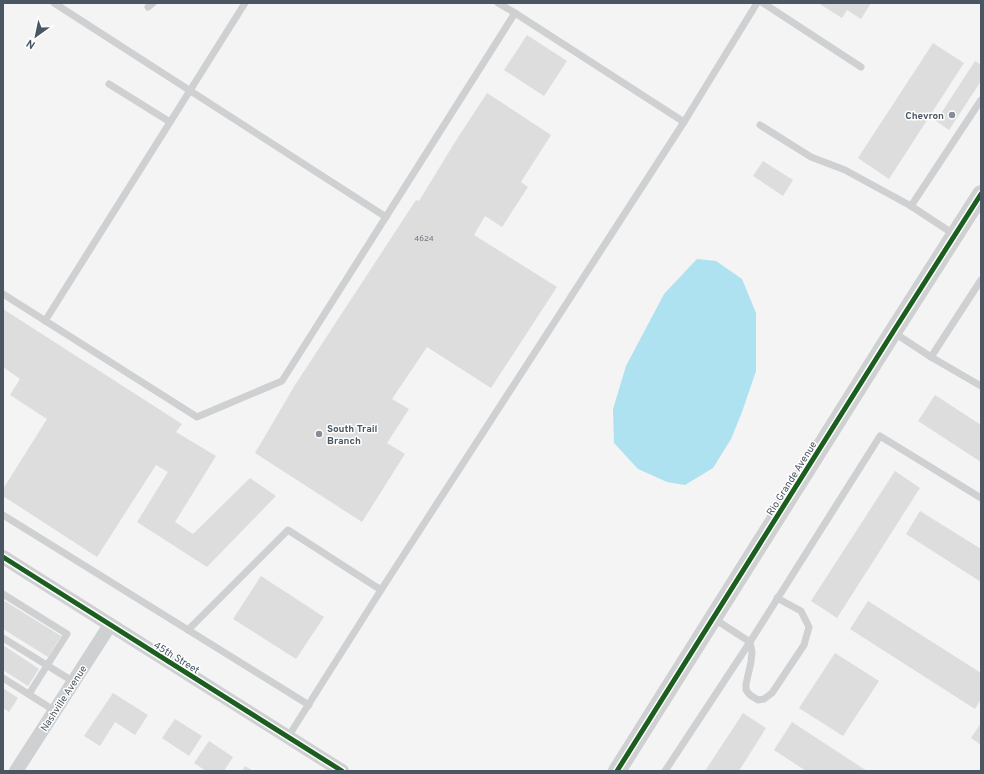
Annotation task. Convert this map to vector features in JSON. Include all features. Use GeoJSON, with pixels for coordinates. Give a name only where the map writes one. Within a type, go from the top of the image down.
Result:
{"type":"FeatureCollection","features":[{"type":"Feature","properties":{"kind":"street","name":"Rio Grande Avenue"},"geometry":{"type":"LineString","coordinates":[[617,771],[981,194]]}},
{"type":"Feature","properties":{"kind":"street","name":"45th Street"},"geometry":{"type":"LineString","coordinates":[[3,557],[342,771]]}},
{"type":"Feature","properties":{"kind":"street","name":"Nashville Avenue"},"geometry":{"type":"LineString","coordinates":[[16,771],[110,625]]}},
{"type":"Feature","properties":{"kind":"lane"},"geometry":{"type":"LineString","coordinates":[[54,3],[386,217]]}},
{"type":"Feature","properties":{"kind":"lane"},"geometry":{"type":"LineString","coordinates":[[45,321],[246,3]]}},
{"type":"Feature","properties":{"kind":"lane"},"geometry":{"type":"LineString","coordinates":[[498,3],[684,122]]}},
{"type":"Feature","properties":{"kind":"lane"},"geometry":{"type":"LineString","coordinates":[[288,737],[684,122],[757,3]]}},
{"type":"Feature","properties":{"kind":"lane"},"geometry":{"type":"LineString","coordinates":[[763,3],[861,67]]}},
{"type":"Feature","properties":{"kind":"lane"},"geometry":{"type":"LineString","coordinates":[[3,294],[197,417],[282,381],[515,13]]}},
{"type":"Feature","properties":{"kind":"lane"},"geometry":{"type":"LineString","coordinates":[[109,84],[170,122]]}},
{"type":"Feature","properties":{"kind":"lane"},"geometry":{"type":"LineString","coordinates":[[911,206],[981,100]]}},
{"type":"Feature","properties":{"kind":"lane"},"geometry":{"type":"LineString","coordinates":[[760,125],[811,157],[846,170],[911,206],[955,235]]}},
{"type":"Feature","properties":{"kind":"lane"},"geometry":{"type":"LineString","coordinates":[[931,357],[981,280]]}},
{"type":"Feature","properties":{"kind":"lane"},"geometry":{"type":"LineString","coordinates":[[893,332],[931,357],[981,386]]}},
{"type":"Feature","properties":{"kind":"lane"},"geometry":{"type":"LineString","coordinates":[[665,771],[750,642],[880,436],[981,498]]}},
{"type":"Feature","properties":{"kind":"lane"},"geometry":{"type":"LineString","coordinates":[[3,515],[309,705]]}},
{"type":"Feature","properties":{"kind":"lane"},"geometry":{"type":"LineString","coordinates":[[188,630],[288,530],[382,590]]}},
{"type":"Feature","properties":{"kind":"lane"},"geometry":{"type":"LineString","coordinates":[[3,594],[67,634],[29,694]]}},
{"type":"Feature","properties":{"kind":"lane"},"geometry":{"type":"LineString","coordinates":[[713,618],[750,642],[752,652],[746,690],[750,695],[758,700],[764,699],[772,692],[804,645],[809,627],[801,611],[777,598]]}},
{"type":"Feature","properties":{"kind":"lane"},"geometry":{"type":"LineString","coordinates":[[3,638],[74,682]]}},
{"type":"Feature","properties":{"kind":"lane"},"geometry":{"type":"LineString","coordinates":[[3,678],[55,711]]}},
{"type":"Feature","properties":{"kind":"water"},"geometry":{"type":"Polygon","coordinates":[[[697,259],[716,261],[742,279],[756,313],[756,371],[731,439],[713,468],[685,485],[667,482],[638,469],[614,443],[613,409],[626,366],[664,294],[697,259]]]}},
{"type":"Feature","properties":{"kind":"building"},"geometry":{"type":"Polygon","coordinates":[[[818,3],[871,3],[861,19],[847,10],[842,18],[818,3]]]}},
{"type":"Feature","properties":{"kind":"building"},"geometry":{"type":"Polygon","coordinates":[[[527,35],[567,61],[544,96],[504,70],[527,35]]]}},
{"type":"Feature","properties":{"kind":"building"},"geometry":{"type":"Polygon","coordinates":[[[933,43],[964,63],[889,179],[858,158],[933,43]]]}},
{"type":"Feature","properties":{"kind":"building"},"geometry":{"type":"Polygon","coordinates":[[[975,61],[981,65],[981,81],[949,130],[936,121],[975,61]]]}},
{"type":"Feature","properties":{"kind":"building"},"geometry":{"type":"Polygon","coordinates":[[[487,93],[551,135],[521,182],[528,187],[502,227],[485,216],[474,235],[557,287],[491,388],[427,347],[392,399],[409,409],[387,443],[405,454],[362,522],[255,453],[295,385],[416,200],[419,201],[487,93]]]}},
{"type":"Feature","properties":{"kind":"building"},"geometry":{"type":"Polygon","coordinates":[[[763,161],[793,180],[783,196],[753,176],[763,161]]]}},
{"type":"Feature","properties":{"kind":"building"},"geometry":{"type":"Polygon","coordinates":[[[3,309],[182,424],[176,432],[216,456],[175,522],[193,534],[250,478],[276,496],[207,567],[137,522],[168,472],[156,465],[97,557],[3,496],[3,489],[47,419],[10,395],[20,379],[3,367],[3,309]]]}},
{"type":"Feature","properties":{"kind":"building"},"geometry":{"type":"Polygon","coordinates":[[[935,395],[981,425],[981,462],[918,421],[935,395]]]}},
{"type":"Feature","properties":{"kind":"building"},"geometry":{"type":"Polygon","coordinates":[[[895,471],[920,488],[837,618],[811,601],[895,471]]]}},
{"type":"Feature","properties":{"kind":"building"},"geometry":{"type":"Polygon","coordinates":[[[920,511],[981,549],[981,582],[906,534],[920,511]]]}},
{"type":"Feature","properties":{"kind":"building"},"geometry":{"type":"Polygon","coordinates":[[[261,576],[324,617],[296,659],[233,619],[261,576]]]}},
{"type":"Feature","properties":{"kind":"building"},"geometry":{"type":"Polygon","coordinates":[[[3,600],[61,636],[48,657],[3,629],[3,600]]]}},
{"type":"Feature","properties":{"kind":"building"},"geometry":{"type":"Polygon","coordinates":[[[868,601],[981,673],[981,699],[975,709],[850,629],[868,601]]]}},
{"type":"Feature","properties":{"kind":"building"},"geometry":{"type":"Polygon","coordinates":[[[3,645],[39,669],[28,686],[3,670],[3,645]]]}},
{"type":"Feature","properties":{"kind":"building"},"geometry":{"type":"Polygon","coordinates":[[[835,653],[879,681],[843,736],[799,708],[835,653]]]}},
{"type":"Feature","properties":{"kind":"building"},"geometry":{"type":"Polygon","coordinates":[[[3,688],[18,698],[9,712],[3,708],[3,688]]]}},
{"type":"Feature","properties":{"kind":"building"},"geometry":{"type":"Polygon","coordinates":[[[113,693],[148,715],[135,735],[115,722],[100,746],[84,736],[113,693]]]}},
{"type":"Feature","properties":{"kind":"building"},"geometry":{"type":"Polygon","coordinates":[[[743,713],[766,728],[739,771],[705,771],[743,713]]]}},
{"type":"Feature","properties":{"kind":"building"},"geometry":{"type":"Polygon","coordinates":[[[175,719],[202,736],[189,756],[162,738],[175,719]]]}},
{"type":"Feature","properties":{"kind":"building"},"geometry":{"type":"Polygon","coordinates":[[[792,722],[867,771],[806,771],[774,750],[792,722]]]}},
{"type":"Feature","properties":{"kind":"building"},"geometry":{"type":"Polygon","coordinates":[[[981,723],[981,745],[971,738],[981,723]]]}},
{"type":"Feature","properties":{"kind":"building"},"geometry":{"type":"Polygon","coordinates":[[[209,741],[233,757],[224,771],[206,771],[194,763],[209,741]]]}},
{"type":"Feature","properties":{"kind":"building"},"geometry":{"type":"Polygon","coordinates":[[[245,766],[253,771],[242,771],[245,766]]]}},
{"type":"Feature","properties":{"kind":"cycle path"},"geometry":{"type":"LineString","coordinates":[[617,771],[981,194]]}},
{"type":"Feature","properties":{"kind":"cycle path"},"geometry":{"type":"LineString","coordinates":[[3,557],[342,771]]}},
{"type":"Feature","properties":{"kind":"place","name":"Chevron"},"geometry":{"type":"Point","coordinates":[952,115]}},
{"type":"Feature","properties":{"kind":"place","name":"South Trail Branch"},"geometry":{"type":"Point","coordinates":[319,434]}}]}
